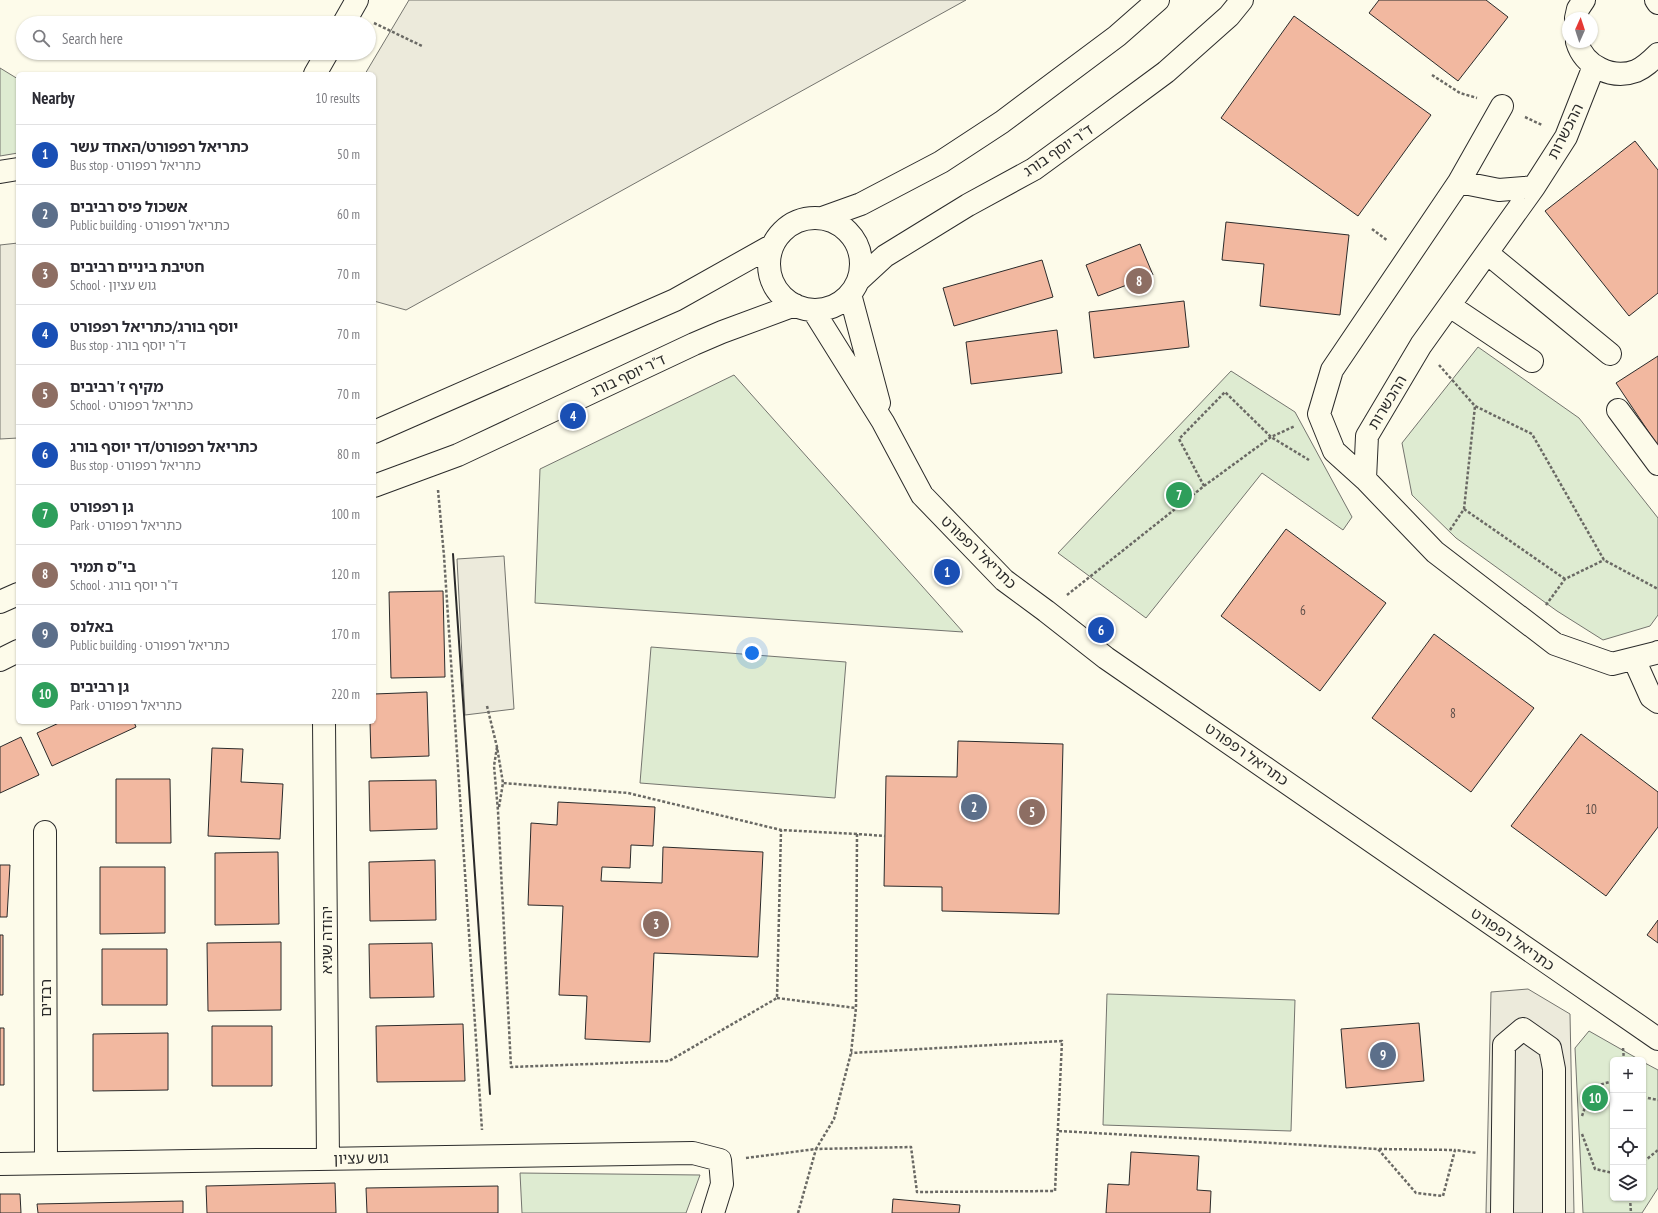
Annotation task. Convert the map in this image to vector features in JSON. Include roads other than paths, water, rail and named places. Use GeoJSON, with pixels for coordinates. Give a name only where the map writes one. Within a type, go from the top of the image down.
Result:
{"type":"FeatureCollection","features":[{"type":"Feature","properties":{"kind":"street"},"geometry":{"type":"LineString","coordinates":[[822,218],[861,204],[941,162],[1002,122],[1117,36],[1158,0]]}},
{"type":"Feature","properties":{"kind":"street","name":"ד\"ר יוסף בורג"},"geometry":{"type":"LineString","coordinates":[[854,287],[885,256],[968,205],[1034,169],[1166,72],[1229,16],[1242,0]]}},
{"type":"Feature","properties":{"kind":"street"},"geometry":{"type":"LineString","coordinates":[[1565,0],[1570,12]]}},
{"type":"Feature","properties":{"kind":"street"},"geometry":{"type":"LineString","coordinates":[[1577,12],[1584,0]]}},
{"type":"Feature","properties":{"kind":"street"},"geometry":{"type":"LineString","coordinates":[[1580,48],[1585,58],[1594,66],[1608,72],[1621,74],[1636,71],[1648,65],[1658,54]]}},
{"type":"Feature","properties":{"kind":"street"},"geometry":{"type":"LineString","coordinates":[[316,72],[323,60]]}},
{"type":"Feature","properties":{"kind":"street","name":"ההכשרות"},"geometry":{"type":"LineString","coordinates":[[1365,479],[1367,436],[1422,345],[1534,187],[1566,137],[1594,66]]}},
{"type":"Feature","properties":{"kind":"street"},"geometry":{"type":"LineString","coordinates":[[1502,106],[1459,182],[1332,370],[1319,414],[1334,451],[1365,479],[1435,552],[1555,644],[1612,664],[1658,652]]}},
{"type":"Feature","properties":{"kind":"street"},"geometry":{"type":"LineString","coordinates":[[0,172],[16,169]]}},
{"type":"Feature","properties":{"kind":"street"},"geometry":{"type":"LineString","coordinates":[[1459,182],[1500,190],[1534,187]]}},
{"type":"Feature","properties":{"kind":"street"},"geometry":{"type":"LineString","coordinates":[[807,218],[822,218],[835,222],[846,230],[855,240],[860,253],[861,267],[854,287],[840,303],[827,308],[804,308],[783,297],[775,286],[770,272],[769,258],[773,245],[781,232],[793,223],[807,218]]}},
{"type":"Feature","properties":{"kind":"street"},"geometry":{"type":"LineString","coordinates":[[376,431],[675,300],[773,245]]}},
{"type":"Feature","properties":{"kind":"street"},"geometry":{"type":"LineString","coordinates":[[1487,253],[1610,354]]}},
{"type":"Feature","properties":{"kind":"street","name":"כתריאל רפפורט"},"geometry":{"type":"LineString","coordinates":[[854,287],[883,422]]}},
{"type":"Feature","properties":{"kind":"street"},"geometry":{"type":"LineString","coordinates":[[1450,306],[1532,360]]}},
{"type":"Feature","properties":{"kind":"street","name":"ד\"ר יוסף בורג"},"geometry":{"type":"LineString","coordinates":[[376,485],[458,455],[722,332],[804,308]]}},
{"type":"Feature","properties":{"kind":"street","name":"כתריאל רפפורט"},"geometry":{"type":"LineString","coordinates":[[804,308],[883,422],[922,495],[1004,580],[1106,658],[1658,1039]]}},
{"type":"Feature","properties":{"kind":"street"},"geometry":{"type":"LineString","coordinates":[[1618,410],[1658,464]]}},
{"type":"Feature","properties":{"kind":"street"},"geometry":{"type":"LineString","coordinates":[[0,602],[16,595]]}},
{"type":"Feature","properties":{"kind":"street"},"geometry":{"type":"LineString","coordinates":[[0,660],[16,652]]}},
{"type":"Feature","properties":{"kind":"street"},"geometry":{"type":"LineString","coordinates":[[1634,659],[1651,697],[1658,702]]}},
{"type":"Feature","properties":{"kind":"street","name":"יהודה שגיא"},"geometry":{"type":"LineString","coordinates":[[324,724],[328,1159]]}},
{"type":"Feature","properties":{"kind":"street","name":"רבדים"},"geometry":{"type":"LineString","coordinates":[[45,832],[46,1163]]}},
{"type":"Feature","properties":{"kind":"street"},"geometry":{"type":"LineString","coordinates":[[1502,1213],[1504,1045],[1523,1029],[1550,1048],[1554,1069],[1554,1213]]}},
{"type":"Feature","properties":{"kind":"street","name":"גוש עציון"},"geometry":{"type":"LineString","coordinates":[[0,1164],[693,1153],[720,1160],[722,1184],[713,1213]]}},
{"type":"Feature","properties":{"kind":"place","name":"בי\"ס תמיר"},"geometry":{"type":"Point","coordinates":[1139,281]}},
{"type":"Feature","properties":{"kind":"place","name":"יוסף בורג/כתריאל רפפורט"},"geometry":{"type":"Point","coordinates":[573,416]}},
{"type":"Feature","properties":{"kind":"place","name":"גן רפפורט"},"geometry":{"type":"Point","coordinates":[1179,495]}},
{"type":"Feature","properties":{"kind":"place","name":"כתריאל רפפורט/האחד עשר"},"geometry":{"type":"Point","coordinates":[947,572]}},
{"type":"Feature","properties":{"kind":"place","name":"כתריאל רפפורט/דר יוסף בורג"},"geometry":{"type":"Point","coordinates":[1101,630]}},
{"type":"Feature","properties":{"kind":"place","name":"אשכול פיס רביבים"},"geometry":{"type":"Point","coordinates":[974,807]}},
{"type":"Feature","properties":{"kind":"place","name":"מקיף ז' רביבים"},"geometry":{"type":"Point","coordinates":[1032,812]}},
{"type":"Feature","properties":{"kind":"place","name":"חטיבת ביניים רביבים"},"geometry":{"type":"Point","coordinates":[656,924]}},
{"type":"Feature","properties":{"kind":"place","name":"באלנס"},"geometry":{"type":"Point","coordinates":[1383,1055]}},
{"type":"Feature","properties":{"kind":"place","name":"גן רביבים"},"geometry":{"type":"Point","coordinates":[1595,1098]}}]}
